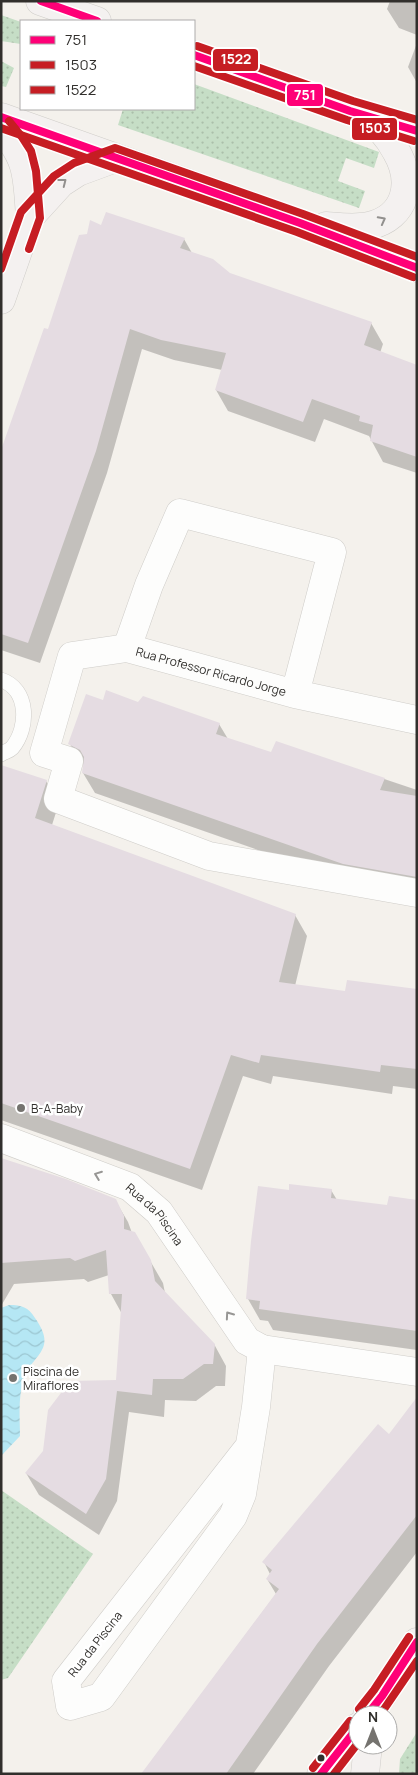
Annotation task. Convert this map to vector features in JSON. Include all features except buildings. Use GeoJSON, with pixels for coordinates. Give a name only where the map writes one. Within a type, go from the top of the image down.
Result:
{"type":"FeatureCollection","features":[{"type":"Feature","properties":{"kind":"street"},"geometry":{"type":"LineString","coordinates":[[40,1],[94,20]]}},
{"type":"Feature","properties":{"kind":"street"},"geometry":{"type":"LineString","coordinates":[[195,56],[350,111],[417,131]]}},
{"type":"Feature","properties":{"kind":"street"},"geometry":{"type":"LineString","coordinates":[[300,223],[344,227],[368,226],[386,218],[399,207],[406,192],[406,175],[401,160],[391,142],[374,123],[350,111]]}},
{"type":"Feature","properties":{"kind":"street"},"geometry":{"type":"LineString","coordinates":[[1,117],[300,223],[417,268]]}},
{"type":"Feature","properties":{"kind":"street"},"geometry":{"type":"LineString","coordinates":[[1,128],[22,156],[26,173],[30,217]]}},
{"type":"Feature","properties":{"kind":"street"},"geometry":{"type":"LineString","coordinates":[[1,300],[30,217],[61,183],[78,172],[116,158]]}},
{"type":"Feature","properties":{"kind":"street","name":"Rua Professor Ricardo Jorge"},"geometry":{"type":"LineString","coordinates":[[295,694],[332,552],[180,513],[149,585],[127,648],[295,694],[417,720]]}},
{"type":"Feature","properties":{"kind":"street"},"geometry":{"type":"LineString","coordinates":[[127,648],[72,656],[44,753],[69,761],[58,799],[209,856],[417,893]]}},
{"type":"Feature","properties":{"kind":"street","name":"Rua da Piscina"},"geometry":{"type":"LineString","coordinates":[[1,1138],[130,1187],[159,1212],[247,1341],[262,1349],[417,1372]]}},
{"type":"Feature","properties":{"kind":"street","name":"Rua da Piscina"},"geometry":{"type":"LineString","coordinates":[[249,1448],[66,1681],[70,1706],[102,1697],[234,1516],[242,1494],[249,1448],[262,1349]]}},
{"type":"Feature","properties":{"kind":"street"},"geometry":{"type":"LineString","coordinates":[[378,1705],[417,1642]]}},
{"type":"Feature","properties":{"kind":"street"},"geometry":{"type":"LineString","coordinates":[[321,1774],[348,1740]]}},
{"type":"Feature","properties":{"kind":"street"},"geometry":{"type":"LineString","coordinates":[[365,1774],[367,1755]]}},
{"type":"Feature","properties":{"kind":"lane"},"geometry":{"type":"LineString","coordinates":[[1,680],[8,682],[18,692],[24,709],[21,730],[11,749],[1,754]]}},
{"type":"Feature","properties":{"kind":"green space"},"geometry":{"type":"Polygon","coordinates":[[[1,15],[20,22],[20,44],[1,41],[1,15]]]}},
{"type":"Feature","properties":{"kind":"green space"},"geometry":{"type":"Polygon","coordinates":[[[1,61],[14,68],[6,87],[1,86],[1,61]]]}},
{"type":"Feature","properties":{"kind":"green space"},"geometry":{"type":"Polygon","coordinates":[[[195,84],[379,152],[374,168],[346,158],[338,181],[365,191],[359,208],[118,125],[123,110],[195,110],[195,84]]]}},
{"type":"Feature","properties":{"kind":"green space"},"geometry":{"type":"Polygon","coordinates":[[[1,1490],[93,1554],[8,1678],[1,1680],[1,1490]]]}},
{"type":"Feature","properties":{"kind":"green space"},"geometry":{"type":"Polygon","coordinates":[[[417,1732],[417,1774],[399,1774],[400,1759],[417,1732]]]}},
{"type":"Feature","properties":{"kind":"water","name":"Piscina de Miraflores"},"geometry":{"type":"Polygon","coordinates":[[[9,1305],[21,1306],[30,1311],[42,1329],[44,1346],[27,1372],[21,1389],[20,1436],[1,1456],[1,1308],[9,1305]]]}},
{"type":"Feature","properties":{"kind":"transit line","name":"751"},"geometry":{"type":"LineString","coordinates":[[41,1],[94,20]]}},
{"type":"Feature","properties":{"kind":"transit line","name":"1522"},"geometry":{"type":"LineString","coordinates":[[197,46],[353,101],[417,120]]}},
{"type":"Feature","properties":{"kind":"transit line","name":"751"},"geometry":{"type":"LineString","coordinates":[[195,55],[350,111],[417,131]]}},
{"type":"Feature","properties":{"kind":"transit line","name":"1503"},"geometry":{"type":"LineString","coordinates":[[195,66],[347,120],[414,141]]}},
{"type":"Feature","properties":{"kind":"transit line","name":"751"},"geometry":{"type":"LineString","coordinates":[[1,117],[300,223],[417,268]]}},
{"type":"Feature","properties":{"kind":"transit line","name":"1522"},"geometry":{"type":"LineString","coordinates":[[9,121],[31,151],[36,171],[40,218],[29,249]]}},
{"type":"Feature","properties":{"kind":"transit line","name":"1503"},"geometry":{"type":"LineString","coordinates":[[1,128],[297,232],[413,277]]}},
{"type":"Feature","properties":{"kind":"transit line","name":"1522"},"geometry":{"type":"LineString","coordinates":[[1,269],[21,212],[54,176],[74,163],[115,148],[303,214],[417,257]]}},
{"type":"Feature","properties":{"kind":"transit line","name":"1522"},"geometry":{"type":"LineString","coordinates":[[362,1705],[409,1637]]}},
{"type":"Feature","properties":{"kind":"transit line","name":"751"},"geometry":{"type":"LineString","coordinates":[[375,1705],[417,1642]]}},
{"type":"Feature","properties":{"kind":"transit line","name":"1503"},"geometry":{"type":"LineString","coordinates":[[387,1705],[417,1661]]}},
{"type":"Feature","properties":{"kind":"transit line","name":"1522"},"geometry":{"type":"LineString","coordinates":[[313,1768],[348,1724]]}},
{"type":"Feature","properties":{"kind":"transit line","name":"751"},"geometry":{"type":"LineString","coordinates":[[321,1774],[348,1740]]}},
{"type":"Feature","properties":{"kind":"transit line","name":"1503"},"geometry":{"type":"LineString","coordinates":[[334,1774],[349,1755]]}},
{"type":"Feature","properties":{"kind":"place","name":"B-A-Baby"},"geometry":{"type":"Point","coordinates":[21,1108]}},
{"type":"Feature","properties":{"kind":"place","name":"Piscina de Miraflores"},"geometry":{"type":"Point","coordinates":[13,1378]}}]}
